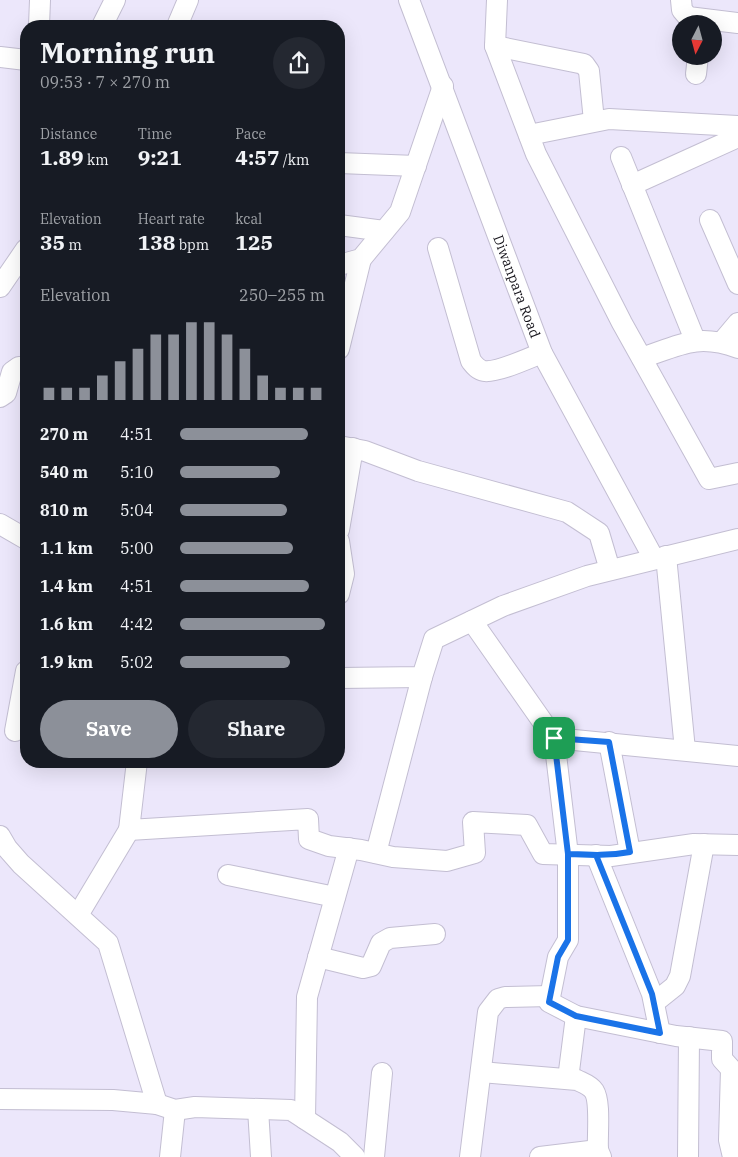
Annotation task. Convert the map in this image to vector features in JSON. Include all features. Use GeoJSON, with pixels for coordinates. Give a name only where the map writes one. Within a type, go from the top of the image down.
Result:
{"type":"FeatureCollection","features":[{"type":"Feature","properties":{"kind":"street"},"geometry":{"type":"LineString","coordinates":[[39,20],[40,0]]}},
{"type":"Feature","properties":{"kind":"street"},"geometry":{"type":"LineString","coordinates":[[105,20],[115,0]]}},
{"type":"Feature","properties":{"kind":"street"},"geometry":{"type":"LineString","coordinates":[[180,20],[188,0]]}},
{"type":"Feature","properties":{"kind":"street","name":"Diwanpara Road"},"geometry":{"type":"LineString","coordinates":[[409,0],[542,353],[660,558]]}},
{"type":"Feature","properties":{"kind":"street"},"geometry":{"type":"LineString","coordinates":[[497,0],[495,46],[540,162],[642,358],[709,480],[738,473]]}},
{"type":"Feature","properties":{"kind":"street"},"geometry":{"type":"LineString","coordinates":[[681,0],[684,14],[686,15]]}},
{"type":"Feature","properties":{"kind":"street"},"geometry":{"type":"LineString","coordinates":[[722,22],[738,23]]}},
{"type":"Feature","properties":{"kind":"street"},"geometry":{"type":"LineString","coordinates":[[495,46],[584,64],[589,71],[594,121]]}},
{"type":"Feature","properties":{"kind":"street"},"geometry":{"type":"LineString","coordinates":[[0,57],[20,59]]}},
{"type":"Feature","properties":{"kind":"street"},"geometry":{"type":"LineString","coordinates":[[345,323],[360,259],[400,212],[443,86]]}},
{"type":"Feature","properties":{"kind":"street"},"geometry":{"type":"LineString","coordinates":[[528,135],[594,121],[623,119],[736,138]]}},
{"type":"Feature","properties":{"kind":"street"},"geometry":{"type":"LineString","coordinates":[[632,185],[736,138]]}},
{"type":"Feature","properties":{"kind":"street"},"geometry":{"type":"LineString","coordinates":[[621,157],[696,340]]}},
{"type":"Feature","properties":{"kind":"street"},"geometry":{"type":"LineString","coordinates":[[345,163],[416,166]]}},
{"type":"Feature","properties":{"kind":"street"},"geometry":{"type":"LineString","coordinates":[[710,220],[738,284]]}},
{"type":"Feature","properties":{"kind":"street"},"geometry":{"type":"LineString","coordinates":[[345,226],[384,232]]}},
{"type":"Feature","properties":{"kind":"street"},"geometry":{"type":"LineString","coordinates":[[438,248],[471,361],[477,368],[484,371],[493,370],[542,353]]}},
{"type":"Feature","properties":{"kind":"street"},"geometry":{"type":"LineString","coordinates":[[0,287],[20,258]]}},
{"type":"Feature","properties":{"kind":"street"},"geometry":{"type":"LineString","coordinates":[[345,263],[360,259]]}},
{"type":"Feature","properties":{"kind":"street"},"geometry":{"type":"LineString","coordinates":[[642,358],[696,340],[730,345],[738,322]]}},
{"type":"Feature","properties":{"kind":"street"},"geometry":{"type":"LineString","coordinates":[[0,397],[6,393],[12,372],[20,367]]}},
{"type":"Feature","properties":{"kind":"street"},"geometry":{"type":"LineString","coordinates":[[346,447],[418,471],[567,512],[598,533],[610,570]]}},
{"type":"Feature","properties":{"kind":"street"},"geometry":{"type":"LineString","coordinates":[[0,524],[20,536]]}},
{"type":"Feature","properties":{"kind":"street"},"geometry":{"type":"LineString","coordinates":[[376,853],[422,677],[434,639],[502,606],[610,570],[738,539]]}},
{"type":"Feature","properties":{"kind":"street"},"geometry":{"type":"LineString","coordinates":[[660,558],[686,750]]}},
{"type":"Feature","properties":{"kind":"street"},"geometry":{"type":"LineString","coordinates":[[472,621],[554,738],[568,854],[568,940],[558,957],[549,1002],[576,1016],[660,1033],[722,1041],[722,1059],[731,1069],[734,1083],[729,1140],[733,1157]]}},
{"type":"Feature","properties":{"kind":"street"},"geometry":{"type":"LineString","coordinates":[[345,678],[422,677]]}},
{"type":"Feature","properties":{"kind":"street"},"geometry":{"type":"LineString","coordinates":[[14,733],[20,702]]}},
{"type":"Feature","properties":{"kind":"street"},"geometry":{"type":"LineString","coordinates":[[554,738],[738,756]]}},
{"type":"Feature","properties":{"kind":"street"},"geometry":{"type":"LineString","coordinates":[[609,742],[630,852]]}},
{"type":"Feature","properties":{"kind":"street"},"geometry":{"type":"LineString","coordinates":[[78,915],[129,830],[136,768]]}},
{"type":"Feature","properties":{"kind":"street"},"geometry":{"type":"LineString","coordinates":[[129,830],[308,819],[309,839],[329,846],[393,857],[446,861],[475,853],[473,822],[527,825],[543,854],[611,856],[630,852],[704,844],[738,844]]}},
{"type":"Feature","properties":{"kind":"street"},"geometry":{"type":"LineString","coordinates":[[0,836],[7,848],[21,864],[103,937],[112,952],[166,1107],[170,1157]]}},
{"type":"Feature","properties":{"kind":"street"},"geometry":{"type":"LineString","coordinates":[[654,1002],[674,986],[680,976],[704,844]]}},
{"type":"Feature","properties":{"kind":"street"},"geometry":{"type":"LineString","coordinates":[[305,1119],[307,997],[349,848]]}},
{"type":"Feature","properties":{"kind":"street"},"geometry":{"type":"LineString","coordinates":[[596,855],[654,1002],[660,1033]]}},
{"type":"Feature","properties":{"kind":"street"},"geometry":{"type":"LineString","coordinates":[[228,876],[335,897]]}},
{"type":"Feature","properties":{"kind":"street"},"geometry":{"type":"LineString","coordinates":[[318,957],[363,968],[371,966],[381,943],[390,938],[435,934]]}},
{"type":"Feature","properties":{"kind":"street"},"geometry":{"type":"LineString","coordinates":[[470,1157],[488,1012],[493,1005],[505,997],[550,996]]}},
{"type":"Feature","properties":{"kind":"street"},"geometry":{"type":"LineString","coordinates":[[568,1079],[576,1016]]}},
{"type":"Feature","properties":{"kind":"street"},"geometry":{"type":"LineString","coordinates":[[688,1157],[689,1037]]}},
{"type":"Feature","properties":{"kind":"street"},"geometry":{"type":"LineString","coordinates":[[481,1072],[568,1079],[587,1084],[594,1091],[597,1101],[599,1154],[540,1157]]}},
{"type":"Feature","properties":{"kind":"street"},"geometry":{"type":"LineString","coordinates":[[374,1157],[382,1073]]}},
{"type":"Feature","properties":{"kind":"street"},"geometry":{"type":"LineString","coordinates":[[0,1100],[113,1100],[166,1107],[291,1110],[340,1142],[355,1157]]}},
{"type":"Feature","properties":{"kind":"street"},"geometry":{"type":"LineString","coordinates":[[258,1109],[261,1157]]}},
{"type":"Feature","properties":{"kind":"route"},"geometry":{"type":"LineString","coordinates":[[554,738],[568,854],[596,855],[652,994],[660,1033],[576,1016],[549,1002],[558,957],[568,940],[568,854],[596,855],[611,856],[630,852],[609,742],[554,738]]}}]}
